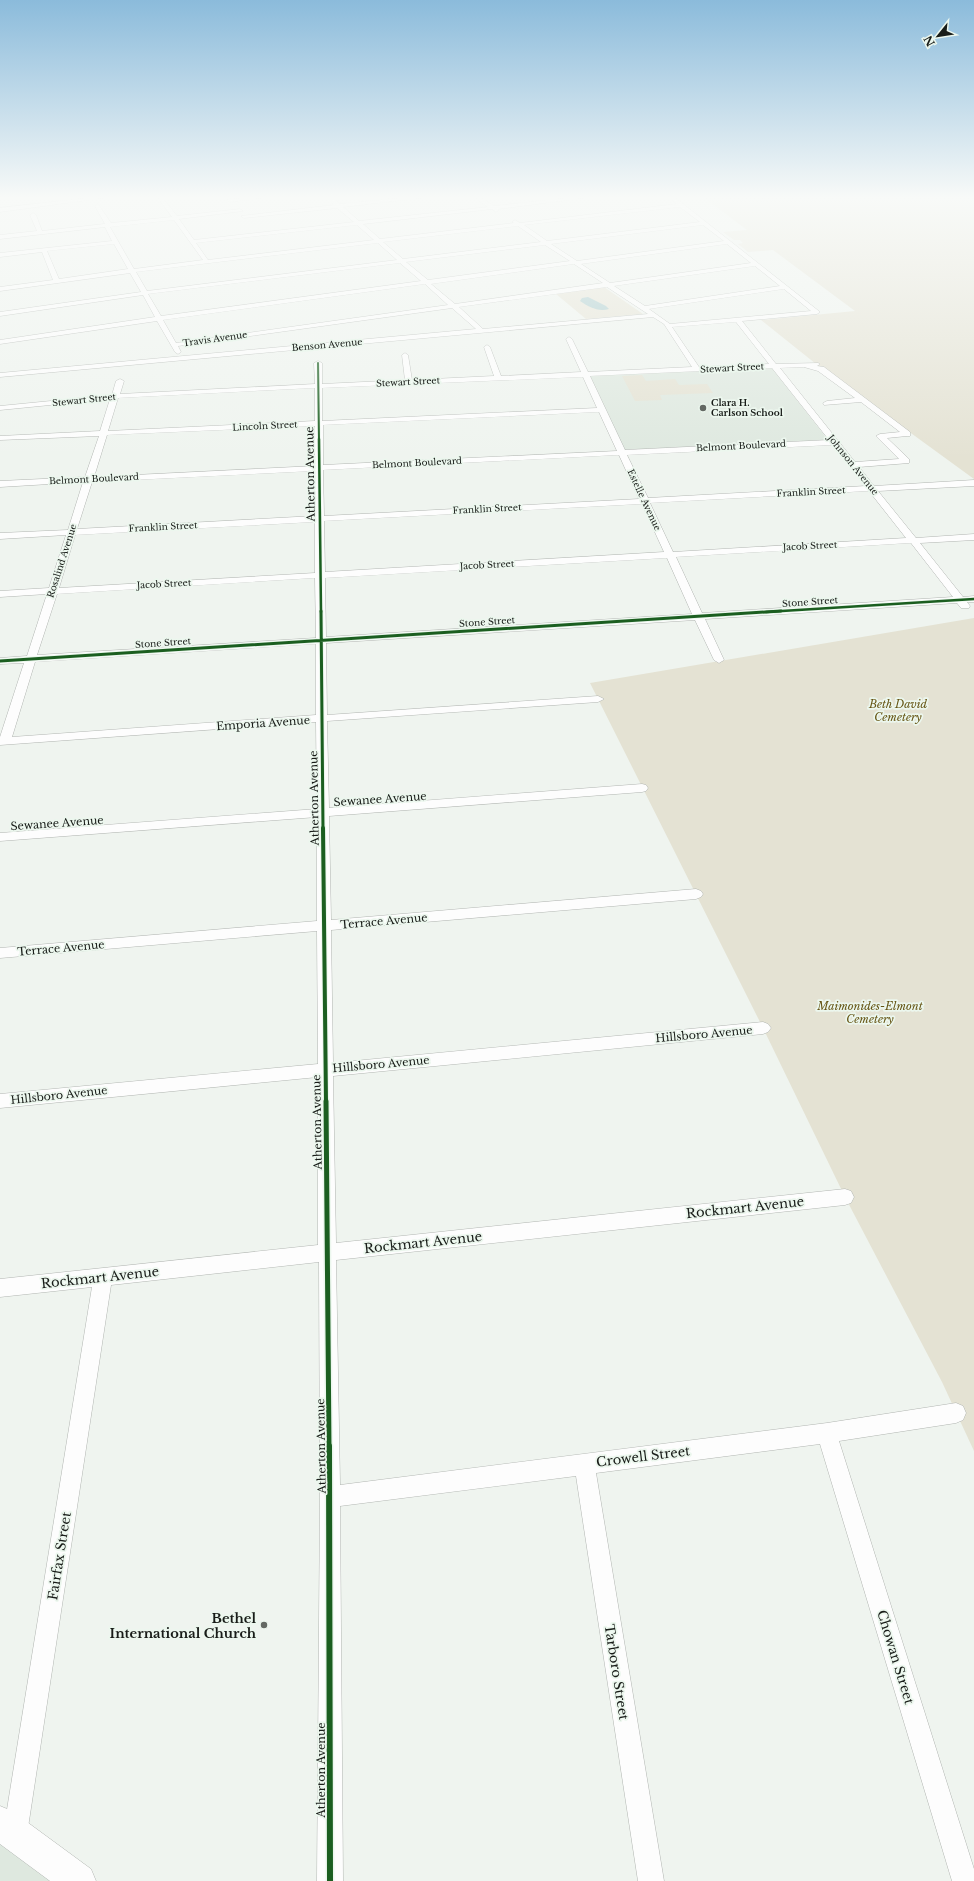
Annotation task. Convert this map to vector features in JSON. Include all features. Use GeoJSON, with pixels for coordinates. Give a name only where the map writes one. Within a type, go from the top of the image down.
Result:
{"type":"FeatureCollection","features":[{"type":"Feature","properties":{"kind":"main road"},"geometry":{"type":"LineString","coordinates":[[8,1829],[78,1881]]}},
{"type":"Feature","properties":{"kind":"street"},"geometry":{"type":"LineString","coordinates":[[0,289],[37,284]]}},
{"type":"Feature","properties":{"kind":"street"},"geometry":{"type":"LineString","coordinates":[[140,284],[181,358]]}},
{"type":"Feature","properties":{"kind":"street"},"geometry":{"type":"LineString","coordinates":[[0,314],[219,284]]}},
{"type":"Feature","properties":{"kind":"street"},"geometry":{"type":"LineString","coordinates":[[0,342],[159,318],[414,284]]}},
{"type":"Feature","properties":{"kind":"street"},"geometry":{"type":"LineString","coordinates":[[429,284],[482,331]]}},
{"type":"Feature","properties":{"kind":"street"},"geometry":{"type":"LineString","coordinates":[[608,284],[654,315],[667,326],[697,369]]}},
{"type":"Feature","properties":{"kind":"street","name":"Travis Avenue"},"geometry":{"type":"LineString","coordinates":[[174,345],[608,284]]}},
{"type":"Feature","properties":{"kind":"street"},"geometry":{"type":"LineString","coordinates":[[667,326],[817,312],[781,284]]}},
{"type":"Feature","properties":{"kind":"street"},"geometry":{"type":"LineString","coordinates":[[644,308],[785,287]]}},
{"type":"Feature","properties":{"kind":"street","name":"Benson Avenue"},"geometry":{"type":"LineString","coordinates":[[0,375],[654,315]]}},
{"type":"Feature","properties":{"kind":"street","name":"Johnson Avenue"},"geometry":{"type":"LineString","coordinates":[[738,320],[968,610]]}},
{"type":"Feature","properties":{"kind":"street","name":"Estelle Avenue"},"geometry":{"type":"LineString","coordinates":[[569,339],[719,660]]}},
{"type":"Feature","properties":{"kind":"street"},"geometry":{"type":"LineString","coordinates":[[487,347],[498,378]]}},
{"type":"Feature","properties":{"kind":"street"},"geometry":{"type":"LineString","coordinates":[[405,355],[409,382]]}},
{"type":"Feature","properties":{"kind":"street","name":"Atherton Avenue"},"geometry":{"type":"LineString","coordinates":[[318,363],[330,1497],[330,1881]]}},
{"type":"Feature","properties":{"kind":"street"},"geometry":{"type":"LineString","coordinates":[[803,364],[820,369],[864,400],[907,434],[880,436],[906,461],[853,465]]}},
{"type":"Feature","properties":{"kind":"street","name":"Stewart Street"},"geometry":{"type":"LineString","coordinates":[[0,408],[141,394],[816,364]]}},
{"type":"Feature","properties":{"kind":"street","name":"Rosalind Avenue"},"geometry":{"type":"LineString","coordinates":[[2,741],[31,659],[120,382]]}},
{"type":"Feature","properties":{"kind":"street"},"geometry":{"type":"LineString","coordinates":[[827,403],[864,400]]}},
{"type":"Feature","properties":{"kind":"street","name":"Lincoln Street"},"geometry":{"type":"LineString","coordinates":[[0,438],[602,410]]}},
{"type":"Feature","properties":{"kind":"street","name":"Belmont Boulevard"},"geometry":{"type":"LineString","coordinates":[[0,484],[835,442]]}},
{"type":"Feature","properties":{"kind":"street","name":"Franklin Street"},"geometry":{"type":"LineString","coordinates":[[0,536],[974,483]]}},
{"type":"Feature","properties":{"kind":"street","name":"Jacob Street"},"geometry":{"type":"LineString","coordinates":[[0,594],[974,536]]}},
{"type":"Feature","properties":{"kind":"street","name":"Stone Street"},"geometry":{"type":"LineString","coordinates":[[0,661],[974,599]]}},
{"type":"Feature","properties":{"kind":"street","name":"Emporia Avenue"},"geometry":{"type":"LineString","coordinates":[[2,741],[598,699]]}},
{"type":"Feature","properties":{"kind":"street","name":"Sewanee Avenue"},"geometry":{"type":"LineString","coordinates":[[0,837],[642,788]]}},
{"type":"Feature","properties":{"kind":"street","name":"Terrace Avenue"},"geometry":{"type":"LineString","coordinates":[[0,953],[324,927],[696,894]]}},
{"type":"Feature","properties":{"kind":"street","name":"Hillsboro Avenue"},"geometry":{"type":"LineString","coordinates":[[0,1101],[763,1028]]}},
{"type":"Feature","properties":{"kind":"street","name":"Rockmart Avenue"},"geometry":{"type":"LineString","coordinates":[[0,1288],[845,1197]]}},
{"type":"Feature","properties":{"kind":"street","name":"Fairfax Street"},"geometry":{"type":"LineString","coordinates":[[8,1829],[103,1277]]}},
{"type":"Feature","properties":{"kind":"street","name":"Crowell Street"},"geometry":{"type":"LineString","coordinates":[[330,1497],[827,1433],[956,1413]]}},
{"type":"Feature","properties":{"kind":"street","name":"Chowan Street"},"geometry":{"type":"LineString","coordinates":[[827,1433],[965,1881]]}},
{"type":"Feature","properties":{"kind":"street","name":"Tarboro Street"},"geometry":{"type":"LineString","coordinates":[[584,1464],[651,1881]]}},
{"type":"Feature","properties":{"kind":"shaded area","name":"Clara H. Carlson School"},"geometry":{"type":"Polygon","coordinates":[[[772,368],[828,440],[623,450],[589,375],[772,368]]]}},
{"type":"Feature","properties":{"kind":"shaded area"},"geometry":{"type":"Polygon","coordinates":[[[0,1819],[88,1881],[0,1881],[0,1819]]]}},
{"type":"Feature","properties":{"kind":"green space"},"geometry":{"type":"Polygon","coordinates":[[[818,284],[974,284],[974,479],[816,364],[761,320],[855,311],[818,284]]]}},
{"type":"Feature","properties":{"kind":"green space"},"geometry":{"type":"Polygon","coordinates":[[[604,287],[643,314],[586,319],[556,294],[604,287]]]}},
{"type":"Feature","properties":{"kind":"green space"},"geometry":{"type":"Polygon","coordinates":[[[642,375],[646,381],[675,379],[679,385],[707,384],[713,393],[660,395],[662,400],[635,401],[622,376],[642,375]]]}},
{"type":"Feature","properties":{"kind":"green space","name":"Maimonides-Elmont Cemetery"},"geometry":{"type":"Polygon","coordinates":[[[974,618],[974,1451],[942,1382],[845,1197],[763,1028],[590,683],[974,618]]]}},
{"type":"Feature","properties":{"kind":"water"},"geometry":{"type":"Polygon","coordinates":[[[588,297],[609,309],[601,310],[580,301],[582,298],[588,297]]]}},
{"type":"Feature","properties":{"kind":"cycle path"},"geometry":{"type":"LineString","coordinates":[[318,363],[330,1497],[330,1881]]}},
{"type":"Feature","properties":{"kind":"cycle path"},"geometry":{"type":"LineString","coordinates":[[0,661],[974,599]]}},
{"type":"Feature","properties":{"kind":"place","name":"Clara H. Carlson School"},"geometry":{"type":"Point","coordinates":[703,408]}},
{"type":"Feature","properties":{"kind":"place","name":"Bethel International Church"},"geometry":{"type":"Point","coordinates":[264,1625]}},
{"type":"Feature","properties":{"kind":"park label","name":"Beth David Cemetery"},"geometry":{"type":"Point","coordinates":[898,710]}}]}
